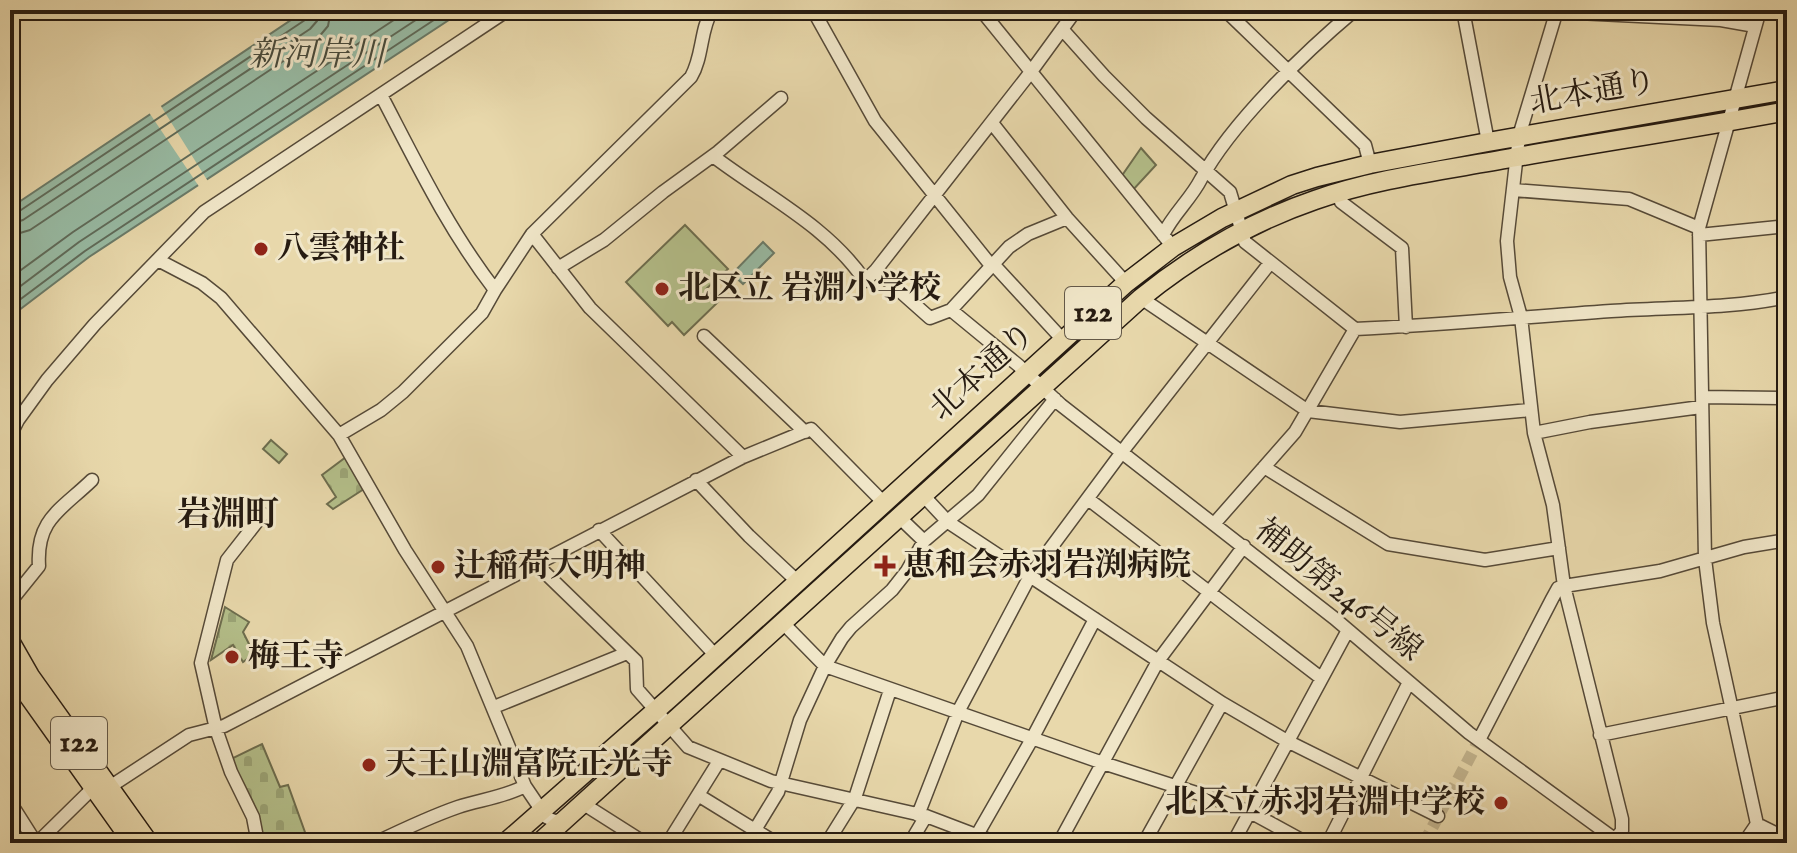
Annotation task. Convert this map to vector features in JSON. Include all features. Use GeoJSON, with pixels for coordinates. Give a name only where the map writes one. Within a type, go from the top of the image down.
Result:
{"type":"FeatureCollection","features":[{"type":"Feature","properties":{"kind":"highway","name":"北本通り"},"geometry":{"type":"LineString","coordinates":[[539,843],[782,622],[1027,373],[1168,241],[1292,185],[1370,164],[1787,90]]}},
{"type":"Feature","properties":{"kind":"highway","name":"北本通り"},"geometry":{"type":"LineString","coordinates":[[505,843],[797,581],[891,510],[922,494],[1048,393],[1141,298],[1185,265],[1242,230],[1289,209],[1339,192],[1787,111]]}},
{"type":"Feature","properties":{"kind":"highway","name":"122"},"geometry":{"type":"LineString","coordinates":[[10,641],[133,843]]}},
{"type":"Feature","properties":{"kind":"highway","name":"122"},"geometry":{"type":"LineString","coordinates":[[10,670],[101,789],[149,843]]}},
{"type":"Feature","properties":{"kind":"street"},"geometry":{"type":"LineString","coordinates":[[10,436],[47,380],[85,335],[204,212],[508,10]]}},
{"type":"Feature","properties":{"kind":"street"},"geometry":{"type":"LineString","coordinates":[[339,435],[381,410],[403,392],[482,313],[532,234],[691,77],[697,67],[707,18],[712,10]]}},
{"type":"Feature","properties":{"kind":"street"},"geometry":{"type":"LineString","coordinates":[[813,10],[875,121],[989,263],[1063,340]]}},
{"type":"Feature","properties":{"kind":"street"},"geometry":{"type":"LineString","coordinates":[[981,10],[1168,241],[1204,171],[1243,120],[1322,37],[1355,10]]}},
{"type":"Feature","properties":{"kind":"street"},"geometry":{"type":"LineString","coordinates":[[713,156],[813,227],[857,269],[865,281],[992,123],[1076,10]]}},
{"type":"Feature","properties":{"kind":"street"},"geometry":{"type":"LineString","coordinates":[[1225,10],[1365,145],[1370,164]]}},
{"type":"Feature","properties":{"kind":"street"},"geometry":{"type":"LineString","coordinates":[[1463,10],[1488,142]]}},
{"type":"Feature","properties":{"kind":"street"},"geometry":{"type":"LineString","coordinates":[[1744,843],[1757,824],[1713,623],[1705,559],[1699,232],[1760,10]]}},
{"type":"Feature","properties":{"kind":"street"},"geometry":{"type":"LineString","coordinates":[[1618,841],[1622,819],[1564,586],[1553,505],[1530,410],[1521,317],[1510,277],[1507,241],[1519,136],[1557,11],[1721,20],[1755,26]]}},
{"type":"Feature","properties":{"kind":"street"},"geometry":{"type":"LineString","coordinates":[[1062,29],[1104,76],[1230,192],[1245,242],[1355,329],[1478,323],[1521,317],[1700,305],[1744,305],[1787,297]]}},
{"type":"Feature","properties":{"kind":"street"},"geometry":{"type":"LineString","coordinates":[[381,95],[446,220],[495,290]]}},
{"type":"Feature","properties":{"kind":"street"},"geometry":{"type":"LineString","coordinates":[[558,268],[604,240],[713,156],[781,98]]}},
{"type":"Feature","properties":{"kind":"street"},"geometry":{"type":"LineString","coordinates":[[992,123],[1067,218],[1126,283]]}},
{"type":"Feature","properties":{"kind":"street"},"geometry":{"type":"LineString","coordinates":[[1513,190],[1629,199],[1699,232],[1787,226]]}},
{"type":"Feature","properties":{"kind":"street"},"geometry":{"type":"LineString","coordinates":[[1339,192],[1341,202],[1402,248],[1406,327]]}},
{"type":"Feature","properties":{"kind":"street"},"geometry":{"type":"LineString","coordinates":[[876,270],[930,318],[951,310],[1009,247],[1028,234],[1067,218]]}},
{"type":"Feature","properties":{"kind":"street"},"geometry":{"type":"LineString","coordinates":[[532,234],[590,308],[743,457]]}},
{"type":"Feature","properties":{"kind":"street"},"geometry":{"type":"LineString","coordinates":[[158,260],[202,283],[221,298],[339,435],[472,655],[525,786],[541,810],[554,821],[564,820]]}},
{"type":"Feature","properties":{"kind":"street"},"geometry":{"type":"LineString","coordinates":[[910,843],[958,712],[1030,576],[1122,452],[1270,263]]}},
{"type":"Feature","properties":{"kind":"street"},"geometry":{"type":"LineString","coordinates":[[1141,298],[1308,411],[1400,422],[1530,410]]}},
{"type":"Feature","properties":{"kind":"street","name":"補助第246号線"},"geometry":{"type":"LineString","coordinates":[[951,310],[1048,393],[1244,546],[1479,740],[1618,841]]}},
{"type":"Feature","properties":{"kind":"street"},"geometry":{"type":"LineString","coordinates":[[1214,524],[1295,432],[1355,329]]}},
{"type":"Feature","properties":{"kind":"street"},"geometry":{"type":"LineString","coordinates":[[704,336],[805,432]]}},
{"type":"Feature","properties":{"kind":"street"},"geometry":{"type":"LineString","coordinates":[[747,843],[782,782],[800,720],[825,666],[851,627],[900,581],[924,541],[978,495],[1048,393]]}},
{"type":"Feature","properties":{"kind":"street"},"geometry":{"type":"LineString","coordinates":[[1534,433],[1702,402],[1787,398]]}},
{"type":"Feature","properties":{"kind":"street"},"geometry":{"type":"LineString","coordinates":[[10,802],[37,843],[101,789],[189,735],[216,729],[696,480],[811,429],[924,541]]}},
{"type":"Feature","properties":{"kind":"street"},"geometry":{"type":"LineString","coordinates":[[1264,467],[1388,544],[1485,560],[1559,548]]}},
{"type":"Feature","properties":{"kind":"street"},"geometry":{"type":"LineString","coordinates":[[10,602],[39,566],[41,532],[92,480]]}},
{"type":"Feature","properties":{"kind":"street"},"geometry":{"type":"LineString","coordinates":[[696,480],[797,581]]}},
{"type":"Feature","properties":{"kind":"street"},"geometry":{"type":"LineString","coordinates":[[922,494],[948,522],[1222,703],[1287,741],[1438,816]]}},
{"type":"Feature","properties":{"kind":"street"},"geometry":{"type":"LineString","coordinates":[[1088,499],[1321,678]]}},
{"type":"Feature","properties":{"kind":"street"},"geometry":{"type":"LineString","coordinates":[[258,843],[253,817],[231,772],[216,729],[201,663],[227,560],[263,514]]}},
{"type":"Feature","properties":{"kind":"street"},"geometry":{"type":"LineString","coordinates":[[599,530],[716,656]]}},
{"type":"Feature","properties":{"kind":"street"},"geometry":{"type":"LineString","coordinates":[[1479,740],[1558,588],[1660,571],[1744,547],[1787,540]]}},
{"type":"Feature","properties":{"kind":"street"},"geometry":{"type":"LineString","coordinates":[[1059,843],[1158,661],[1244,546]]}},
{"type":"Feature","properties":{"kind":"street"},"geometry":{"type":"LineString","coordinates":[[535,563],[636,661],[637,689],[688,747],[771,781],[855,798],[922,816],[987,840],[1032,739],[1095,619]]}},
{"type":"Feature","properties":{"kind":"street"},"geometry":{"type":"LineString","coordinates":[[782,622],[825,666],[1250,812],[1307,843]]}},
{"type":"Feature","properties":{"kind":"street"},"geometry":{"type":"LineString","coordinates":[[1233,843],[1348,630]]}},
{"type":"Feature","properties":{"kind":"street"},"geometry":{"type":"LineString","coordinates":[[494,707],[627,653]]}},
{"type":"Feature","properties":{"kind":"street"},"geometry":{"type":"LineString","coordinates":[[1328,843],[1409,682]]}},
{"type":"Feature","properties":{"kind":"street"},"geometry":{"type":"LineString","coordinates":[[827,843],[855,798],[890,690]]}},
{"type":"Feature","properties":{"kind":"street"},"geometry":{"type":"LineString","coordinates":[[1600,735],[1787,697]]}},
{"type":"Feature","properties":{"kind":"street"},"geometry":{"type":"LineString","coordinates":[[1144,843],[1222,703]]}},
{"type":"Feature","properties":{"kind":"street"},"geometry":{"type":"LineString","coordinates":[[668,843],[719,761]]}},
{"type":"Feature","properties":{"kind":"street"},"geometry":{"type":"LineString","coordinates":[[375,843],[436,814],[514,792],[525,786]]}},
{"type":"Feature","properties":{"kind":"street"},"geometry":{"type":"LineString","coordinates":[[698,795],[776,843]]}},
{"type":"Feature","properties":{"kind":"street"},"geometry":{"type":"LineString","coordinates":[[582,803],[645,843]]}},
{"type":"Feature","properties":{"kind":"street"},"geometry":{"type":"LineString","coordinates":[[1757,824],[1787,839]]}},
{"type":"Feature","properties":{"kind":"green space"},"geometry":{"type":"Polygon","coordinates":[[[1141,148],[1156,165],[1132,191],[1121,177],[1141,148]]]}},
{"type":"Feature","properties":{"kind":"green space"},"geometry":{"type":"Polygon","coordinates":[[[685,225],[728,269],[706,289],[718,302],[684,335],[672,322],[668,326],[626,282],[685,225]]]}},
{"type":"Feature","properties":{"kind":"green space"},"geometry":{"type":"Polygon","coordinates":[[[271,440],[287,454],[279,463],[263,449],[271,440]]]}},
{"type":"Feature","properties":{"kind":"green space"},"geometry":{"type":"Polygon","coordinates":[[[346,457],[364,489],[333,509],[327,504],[336,497],[322,475],[346,457]]]}},
{"type":"Feature","properties":{"kind":"green space"},"geometry":{"type":"Polygon","coordinates":[[[225,607],[249,622],[243,632],[254,654],[243,662],[233,645],[211,660],[225,607]]]}},
{"type":"Feature","properties":{"kind":"green space"},"geometry":{"type":"Polygon","coordinates":[[[262,744],[280,787],[288,785],[306,835],[293,838],[292,843],[263,843],[234,767],[233,758],[262,744]]]}},
{"type":"Feature","properties":{"kind":"water","name":"新河岸川"},"geometry":{"type":"Polygon","coordinates":[[[306,10],[464,10],[89,257],[10,317],[10,208],[306,10]]]}},
{"type":"Feature","properties":{"kind":"water"},"geometry":{"type":"Polygon","coordinates":[[[763,242],[774,253],[743,284],[732,274],[763,242]]]}},
{"type":"Feature","properties":{"kind":"pier"},"geometry":{"type":"Polygon","coordinates":[[[159,103],[209,183],[200,188],[148,111],[159,103]]]}},
{"type":"Feature","properties":{"kind":"tunnel"},"geometry":{"type":"LineString","coordinates":[[1424,843],[1479,740]]}},
{"type":"Feature","properties":{"kind":"place","name":"八雲神社"},"geometry":{"type":"Point","coordinates":[261,249]}},
{"type":"Feature","properties":{"kind":"place","name":"北区立 岩淵小学校"},"geometry":{"type":"Point","coordinates":[662,289]}},
{"type":"Feature","properties":{"kind":"place","name":"恵和会赤羽岩渕病院"},"geometry":{"type":"Point","coordinates":[885,566]}},
{"type":"Feature","properties":{"kind":"place","name":"辻稲荷大明神"},"geometry":{"type":"Point","coordinates":[438,567]}},
{"type":"Feature","properties":{"kind":"place","name":"梅王寺"},"geometry":{"type":"Point","coordinates":[232,657]}},
{"type":"Feature","properties":{"kind":"place","name":"天王山淵富院正光寺"},"geometry":{"type":"Point","coordinates":[369,765]}},
{"type":"Feature","properties":{"kind":"place","name":"北区立赤羽岩淵中学校"},"geometry":{"type":"Point","coordinates":[1501,803]}},
{"type":"Feature","properties":{"kind":"district","name":"岩淵町"},"geometry":{"type":"Point","coordinates":[228,515]}}]}
